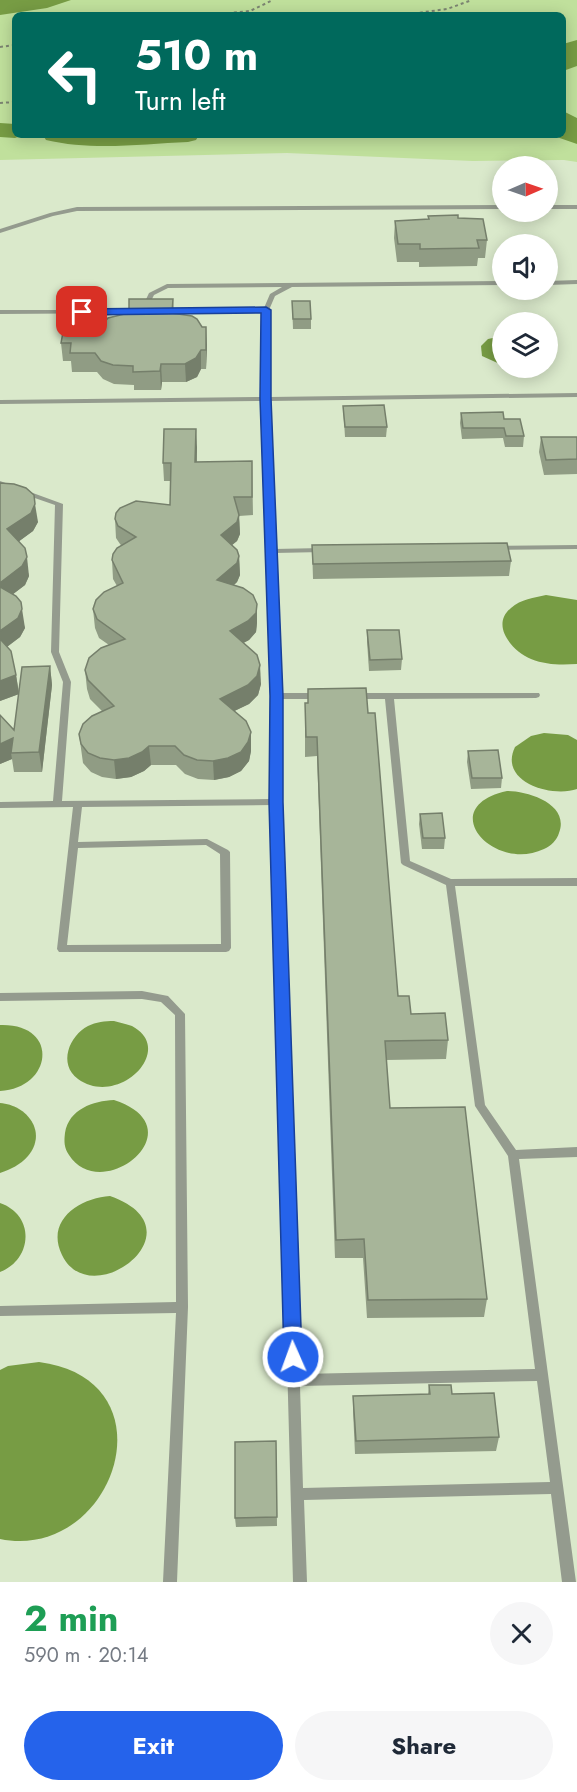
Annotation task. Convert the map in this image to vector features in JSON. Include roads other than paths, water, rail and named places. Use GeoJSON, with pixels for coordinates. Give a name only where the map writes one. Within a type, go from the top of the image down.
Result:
{"type":"FeatureCollection","features":[{"type":"Feature","properties":{"kind":"lane"},"geometry":{"type":"LineString","coordinates":[[0,231],[52,214],[76,209],[492,207]]}},
{"type":"Feature","properties":{"kind":"lane"},"geometry":{"type":"LineString","coordinates":[[558,207],[577,207]]}},
{"type":"Feature","properties":{"kind":"lane"},"geometry":{"type":"LineString","coordinates":[[558,283],[577,282]]}},
{"type":"Feature","properties":{"kind":"lane"},"geometry":{"type":"LineString","coordinates":[[144,311],[151,294],[167,286],[492,283]]}},
{"type":"Feature","properties":{"kind":"lane"},"geometry":{"type":"LineString","coordinates":[[291,285],[272,295],[266,310],[265,398],[276,696],[276,802],[300,1582]]}},
{"type":"Feature","properties":{"kind":"lane"},"geometry":{"type":"LineString","coordinates":[[0,312],[266,310]]}},
{"type":"Feature","properties":{"kind":"lane"},"geometry":{"type":"LineString","coordinates":[[0,402],[577,395]]}},
{"type":"Feature","properties":{"kind":"lane"},"geometry":{"type":"LineString","coordinates":[[0,483],[59,504],[55,652],[67,682],[57,805]]}},
{"type":"Feature","properties":{"kind":"lane"},"geometry":{"type":"LineString","coordinates":[[483,548],[577,547]]}},
{"type":"Feature","properties":{"kind":"lane"},"geometry":{"type":"LineString","coordinates":[[271,550],[330,550]]}},
{"type":"Feature","properties":{"kind":"lane"},"geometry":{"type":"LineString","coordinates":[[344,696],[536,695]]}},
{"type":"Feature","properties":{"kind":"lane"},"geometry":{"type":"LineString","coordinates":[[276,696],[333,696]]}},
{"type":"Feature","properties":{"kind":"lane"},"geometry":{"type":"LineString","coordinates":[[389,696],[406,863],[450,883],[577,882]]}},
{"type":"Feature","properties":{"kind":"lane"},"geometry":{"type":"LineString","coordinates":[[0,805],[276,802]]}},
{"type":"Feature","properties":{"kind":"lane"},"geometry":{"type":"LineString","coordinates":[[74,845],[207,842],[225,852],[226,948],[62,949],[78,804]]}},
{"type":"Feature","properties":{"kind":"lane"},"geometry":{"type":"LineString","coordinates":[[450,883],[480,1106],[513,1155],[569,1582]]}},
{"type":"Feature","properties":{"kind":"lane"},"geometry":{"type":"LineString","coordinates":[[0,997],[142,995],[164,999],[180,1014],[182,1307],[170,1582]]}},
{"type":"Feature","properties":{"kind":"lane"},"geometry":{"type":"LineString","coordinates":[[513,1155],[577,1152]]}},
{"type":"Feature","properties":{"kind":"lane"},"geometry":{"type":"LineString","coordinates":[[0,1311],[182,1307]]}},
{"type":"Feature","properties":{"kind":"lane"},"geometry":{"type":"LineString","coordinates":[[294,1380],[542,1375]]}},
{"type":"Feature","properties":{"kind":"lane"},"geometry":{"type":"LineString","coordinates":[[297,1494],[556,1488]]}},
{"type":"Feature","properties":{"kind":"waterway"},"geometry":{"type":"LineString","coordinates":[[0,130],[12,131]]}},
{"type":"Feature","properties":{"kind":"waterway"},"geometry":{"type":"LineString","coordinates":[[83,138],[117,138]]}}]}
